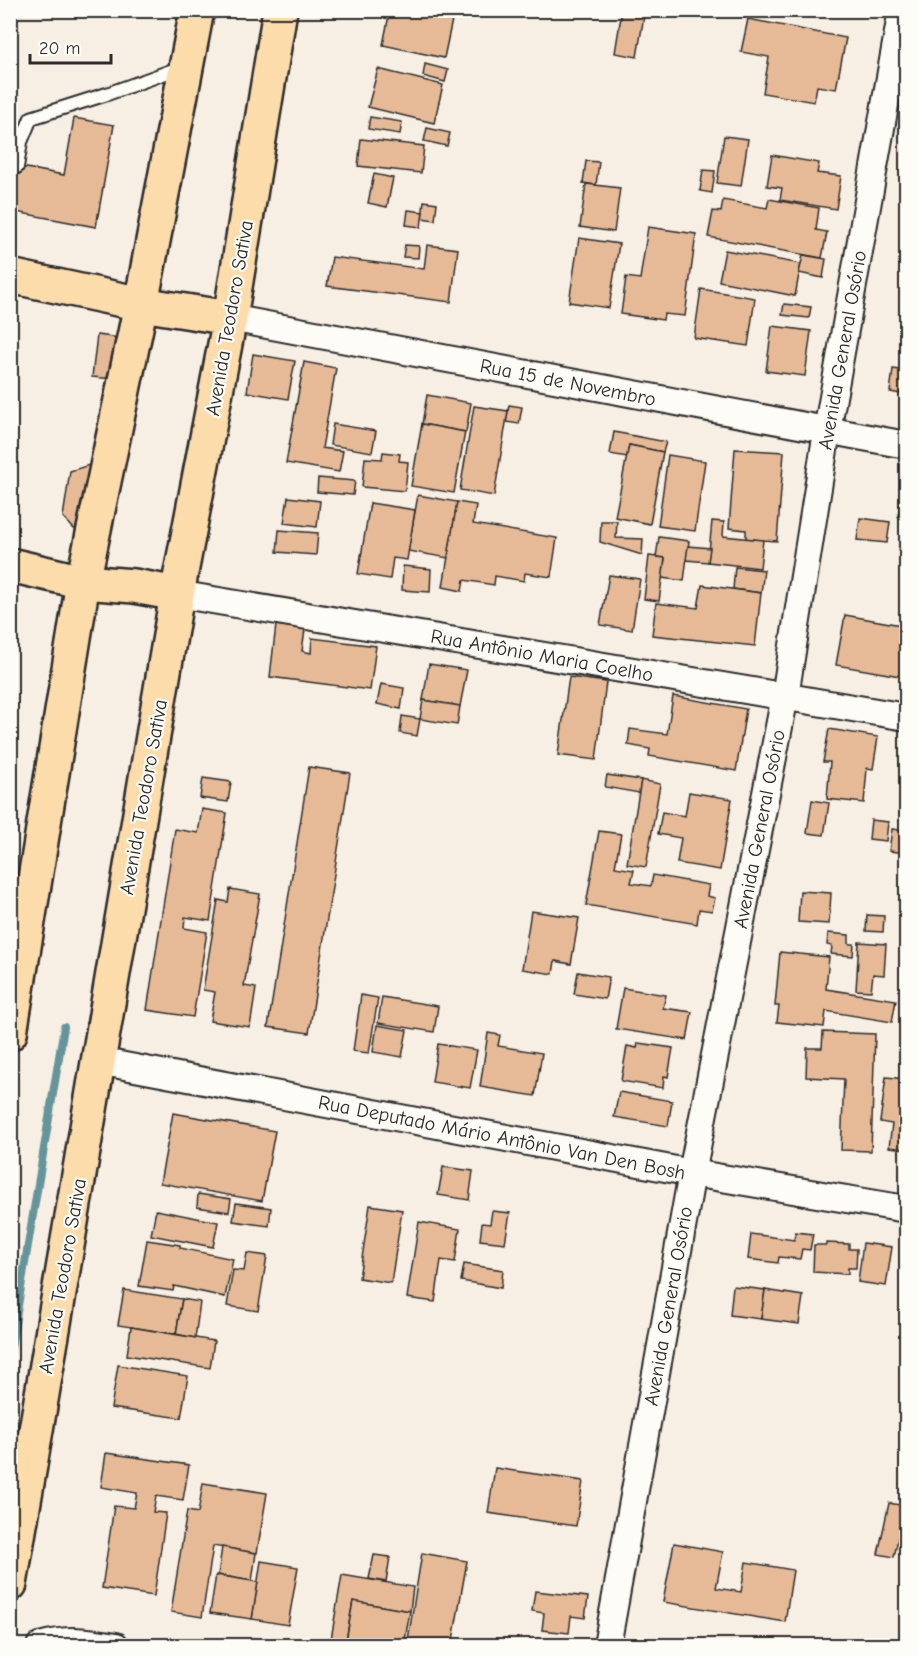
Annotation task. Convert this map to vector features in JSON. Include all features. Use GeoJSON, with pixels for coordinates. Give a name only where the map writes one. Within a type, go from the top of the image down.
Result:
{"type":"FeatureCollection","features":[{"type":"Feature","properties":{"kind":"main road"},"geometry":{"type":"LineString","coordinates":[[10,1033],[83,582],[141,304],[197,10]]}},
{"type":"Feature","properties":{"kind":"main road","name":"Avenida Teodoro Sativa"},"geometry":{"type":"LineString","coordinates":[[10,1584],[177,594],[230,318],[280,10]]}},
{"type":"Feature","properties":{"kind":"main road"},"geometry":{"type":"LineString","coordinates":[[10,276],[141,304],[230,318]]}},
{"type":"Feature","properties":{"kind":"main road"},"geometry":{"type":"LineString","coordinates":[[10,566],[83,582],[134,586],[177,594]]}},
{"type":"Feature","properties":{"kind":"street","name":"Avenida General Osório"},"geometry":{"type":"LineString","coordinates":[[607,1646],[692,1173],[785,696],[827,431],[902,10]]}},
{"type":"Feature","properties":{"kind":"street","name":"Rua 15 de Novembro"},"geometry":{"type":"LineString","coordinates":[[230,318],[906,445]]}},
{"type":"Feature","properties":{"kind":"street","name":"Rua Antônio Maria Coelho"},"geometry":{"type":"LineString","coordinates":[[177,594],[906,717]]}},
{"type":"Feature","properties":{"kind":"street","name":"Rua Deputado Mário Antônio Van Den Bosh"},"geometry":{"type":"LineString","coordinates":[[98,1061],[692,1173],[906,1209]]}},
{"type":"Feature","properties":{"kind":"street"},"geometry":{"type":"LineString","coordinates":[[40,1646],[60,1640],[89,1641],[116,1646]]}},
{"type":"Feature","properties":{"kind":"lane"},"geometry":{"type":"LineString","coordinates":[[17,167],[21,142],[31,118],[186,66]]}},
{"type":"Feature","properties":{"kind":"lane"},"geometry":{"type":"LineString","coordinates":[[10,215],[11,211]]}},
{"type":"Feature","properties":{"kind":"building"},"geometry":{"type":"Polygon","coordinates":[[[390,10],[420,10],[420,13],[452,20],[444,58],[383,45],[390,10]]]}},
{"type":"Feature","properties":{"kind":"building"},"geometry":{"type":"Polygon","coordinates":[[[622,10],[645,10],[637,57],[615,53],[622,10]]]}},
{"type":"Feature","properties":{"kind":"building"},"geometry":{"type":"Polygon","coordinates":[[[748,19],[846,38],[836,89],[817,86],[814,102],[763,93],[769,57],[741,52],[748,19]]]}},
{"type":"Feature","properties":{"kind":"building"},"geometry":{"type":"Polygon","coordinates":[[[425,64],[448,70],[445,82],[423,76],[425,64]]]}},
{"type":"Feature","properties":{"kind":"building"},"geometry":{"type":"Polygon","coordinates":[[[378,69],[443,85],[434,123],[368,107],[378,69]]]}},
{"type":"Feature","properties":{"kind":"building"},"geometry":{"type":"Polygon","coordinates":[[[370,117],[402,122],[400,134],[368,129],[370,117]]]}},
{"type":"Feature","properties":{"kind":"building"},"geometry":{"type":"Polygon","coordinates":[[[74,118],[114,125],[96,227],[10,211],[10,165],[64,175],[74,118]]]}},
{"type":"Feature","properties":{"kind":"building"},"geometry":{"type":"Polygon","coordinates":[[[427,128],[450,133],[447,146],[424,141],[427,128]]]}},
{"type":"Feature","properties":{"kind":"building"},"geometry":{"type":"Polygon","coordinates":[[[724,136],[748,139],[741,186],[717,183],[724,136]]]}},
{"type":"Feature","properties":{"kind":"building"},"geometry":{"type":"Polygon","coordinates":[[[361,139],[424,146],[421,173],[358,166],[361,139]]]}},
{"type":"Feature","properties":{"kind":"building"},"geometry":{"type":"Polygon","coordinates":[[[772,155],[819,163],[817,173],[841,176],[836,209],[780,200],[782,188],[767,186],[772,155]]]}},
{"type":"Feature","properties":{"kind":"building"},"geometry":{"type":"Polygon","coordinates":[[[586,161],[599,162],[596,185],[583,183],[586,161]]]}},
{"type":"Feature","properties":{"kind":"building"},"geometry":{"type":"Polygon","coordinates":[[[703,170],[715,171],[712,193],[700,191],[703,170]]]}},
{"type":"Feature","properties":{"kind":"building"},"geometry":{"type":"Polygon","coordinates":[[[374,174],[393,178],[387,207],[368,203],[374,174]]]}},
{"type":"Feature","properties":{"kind":"building"},"geometry":{"type":"Polygon","coordinates":[[[586,184],[620,188],[614,232],[580,227],[586,184]]]}},
{"type":"Feature","properties":{"kind":"building"},"geometry":{"type":"Polygon","coordinates":[[[769,199],[819,208],[816,230],[827,232],[822,258],[708,237],[713,211],[721,212],[723,200],[767,208],[769,199]]]}},
{"type":"Feature","properties":{"kind":"building"},"geometry":{"type":"Polygon","coordinates":[[[424,201],[437,203],[435,220],[422,218],[424,201]]]}},
{"type":"Feature","properties":{"kind":"building"},"geometry":{"type":"Polygon","coordinates":[[[408,210],[423,212],[421,227],[406,225],[408,210]]]}},
{"type":"Feature","properties":{"kind":"building"},"geometry":{"type":"Polygon","coordinates":[[[648,227],[696,234],[685,316],[664,314],[663,320],[621,314],[626,277],[640,279],[648,227]]]}},
{"type":"Feature","properties":{"kind":"building"},"geometry":{"type":"Polygon","coordinates":[[[579,238],[619,244],[609,308],[569,302],[579,238]]]}},
{"type":"Feature","properties":{"kind":"building"},"geometry":{"type":"Polygon","coordinates":[[[405,245],[419,246],[418,258],[403,257],[405,245]]]}},
{"type":"Feature","properties":{"kind":"building"},"geometry":{"type":"Polygon","coordinates":[[[427,245],[458,249],[451,302],[327,286],[332,257],[424,269],[427,245]]]}},
{"type":"Feature","properties":{"kind":"building"},"geometry":{"type":"Polygon","coordinates":[[[725,250],[801,264],[795,296],[719,281],[725,250]]]}},
{"type":"Feature","properties":{"kind":"building"},"geometry":{"type":"Polygon","coordinates":[[[803,255],[826,259],[823,278],[799,273],[803,255]]]}},
{"type":"Feature","properties":{"kind":"building"},"geometry":{"type":"Polygon","coordinates":[[[701,289],[755,298],[748,346],[694,338],[701,289]]]}},
{"type":"Feature","properties":{"kind":"building"},"geometry":{"type":"Polygon","coordinates":[[[784,304],[811,307],[809,318],[782,315],[784,304]]]}},
{"type":"Feature","properties":{"kind":"building"},"geometry":{"type":"Polygon","coordinates":[[[772,326],[811,331],[805,376],[766,371],[772,326]]]}},
{"type":"Feature","properties":{"kind":"building"},"geometry":{"type":"Polygon","coordinates":[[[97,335],[120,338],[114,379],[92,377],[97,335]]]}},
{"type":"Feature","properties":{"kind":"building"},"geometry":{"type":"Polygon","coordinates":[[[253,354],[295,361],[288,399],[247,392],[253,354]]]}},
{"type":"Feature","properties":{"kind":"building"},"geometry":{"type":"Polygon","coordinates":[[[304,362],[336,368],[322,448],[343,451],[339,472],[286,463],[304,362]]]}},
{"type":"Feature","properties":{"kind":"building"},"geometry":{"type":"Polygon","coordinates":[[[893,369],[906,371],[906,395],[890,392],[893,369]]]}},
{"type":"Feature","properties":{"kind":"building"},"geometry":{"type":"Polygon","coordinates":[[[427,395],[471,403],[466,432],[422,424],[427,395]]]}},
{"type":"Feature","properties":{"kind":"building"},"geometry":{"type":"Polygon","coordinates":[[[509,405],[522,407],[519,424],[506,422],[509,405]]]}},
{"type":"Feature","properties":{"kind":"building"},"geometry":{"type":"Polygon","coordinates":[[[474,406],[508,411],[494,496],[460,490],[474,406]]]}},
{"type":"Feature","properties":{"kind":"building"},"geometry":{"type":"Polygon","coordinates":[[[333,424],[376,431],[372,452],[330,445],[333,424]]]}},
{"type":"Feature","properties":{"kind":"building"},"geometry":{"type":"Polygon","coordinates":[[[422,424],[465,432],[454,493],[411,486],[422,424]]]}},
{"type":"Feature","properties":{"kind":"building"},"geometry":{"type":"Polygon","coordinates":[[[614,432],[666,442],[663,452],[629,445],[627,457],[610,454],[614,432]]]}},
{"type":"Feature","properties":{"kind":"building"},"geometry":{"type":"Polygon","coordinates":[[[629,445],[663,452],[650,524],[615,517],[629,445]]]}},
{"type":"Feature","properties":{"kind":"building"},"geometry":{"type":"Polygon","coordinates":[[[735,449],[784,452],[777,541],[746,539],[746,530],[729,528],[735,449]]]}},
{"type":"Feature","properties":{"kind":"building"},"geometry":{"type":"Polygon","coordinates":[[[383,452],[400,454],[399,461],[408,462],[405,491],[362,487],[365,458],[382,459],[383,452]]]}},
{"type":"Feature","properties":{"kind":"building"},"geometry":{"type":"Polygon","coordinates":[[[668,455],[705,461],[695,531],[658,526],[668,455]]]}},
{"type":"Feature","properties":{"kind":"building"},"geometry":{"type":"Polygon","coordinates":[[[89,465],[99,476],[97,490],[84,493],[83,498],[94,508],[89,525],[74,529],[63,517],[70,471],[89,465]]]}},
{"type":"Feature","properties":{"kind":"building"},"geometry":{"type":"Polygon","coordinates":[[[318,478],[355,481],[353,495],[317,492],[318,478]]]}},
{"type":"Feature","properties":{"kind":"building"},"geometry":{"type":"Polygon","coordinates":[[[906,481],[906,517],[898,516],[906,481]]]}},
{"type":"Feature","properties":{"kind":"building"},"geometry":{"type":"Polygon","coordinates":[[[418,495],[457,502],[448,558],[408,551],[418,495]]]}},
{"type":"Feature","properties":{"kind":"building"},"geometry":{"type":"Polygon","coordinates":[[[288,497],[320,501],[317,527],[284,523],[288,497]]]}},
{"type":"Feature","properties":{"kind":"building"},"geometry":{"type":"Polygon","coordinates":[[[457,502],[476,505],[473,524],[557,538],[551,577],[525,573],[524,581],[495,576],[494,585],[464,580],[462,591],[443,587],[457,502]]]}},
{"type":"Feature","properties":{"kind":"building"},"geometry":{"type":"Polygon","coordinates":[[[370,503],[415,510],[407,560],[393,558],[390,579],[358,574],[370,503]]]}},
{"type":"Feature","properties":{"kind":"building"},"geometry":{"type":"Polygon","coordinates":[[[860,518],[890,522],[887,543],[857,540],[860,518]]]}},
{"type":"Feature","properties":{"kind":"building"},"geometry":{"type":"Polygon","coordinates":[[[601,521],[617,521],[616,538],[643,539],[642,555],[600,542],[601,521]]]}},
{"type":"Feature","properties":{"kind":"building"},"geometry":{"type":"Polygon","coordinates":[[[712,521],[724,522],[723,536],[763,540],[760,568],[708,562],[712,521]]]}},
{"type":"Feature","properties":{"kind":"building"},"geometry":{"type":"Polygon","coordinates":[[[279,530],[318,533],[316,555],[277,552],[279,530]]]}},
{"type":"Feature","properties":{"kind":"building"},"geometry":{"type":"Polygon","coordinates":[[[659,537],[689,541],[684,581],[662,578],[665,558],[656,557],[659,537]]]}},
{"type":"Feature","properties":{"kind":"building"},"geometry":{"type":"Polygon","coordinates":[[[688,546],[710,548],[708,562],[686,560],[688,546]]]}},
{"type":"Feature","properties":{"kind":"building"},"geometry":{"type":"Polygon","coordinates":[[[649,556],[665,558],[659,601],[644,599],[649,556]]]}},
{"type":"Feature","properties":{"kind":"building"},"geometry":{"type":"Polygon","coordinates":[[[403,566],[431,569],[430,592],[402,590],[403,566]]]}},
{"type":"Feature","properties":{"kind":"building"},"geometry":{"type":"Polygon","coordinates":[[[735,567],[764,570],[761,593],[733,589],[735,567]]]}},
{"type":"Feature","properties":{"kind":"building"},"geometry":{"type":"Polygon","coordinates":[[[609,575],[640,579],[632,630],[600,625],[609,575]]]}},
{"type":"Feature","properties":{"kind":"building"},"geometry":{"type":"Polygon","coordinates":[[[702,585],[761,593],[755,646],[652,635],[656,603],[698,608],[702,585]]]}},
{"type":"Feature","properties":{"kind":"building"},"geometry":{"type":"Polygon","coordinates":[[[845,615],[906,626],[906,677],[836,665],[845,615]]]}},
{"type":"Feature","properties":{"kind":"building"},"geometry":{"type":"Polygon","coordinates":[[[276,625],[305,629],[302,651],[311,653],[312,638],[376,646],[370,690],[270,677],[276,625]]]}},
{"type":"Feature","properties":{"kind":"building"},"geometry":{"type":"Polygon","coordinates":[[[429,664],[467,670],[460,706],[423,700],[429,664]]]}},
{"type":"Feature","properties":{"kind":"building"},"geometry":{"type":"Polygon","coordinates":[[[569,677],[606,682],[596,760],[558,755],[569,677]]]}},
{"type":"Feature","properties":{"kind":"building"},"geometry":{"type":"Polygon","coordinates":[[[381,684],[404,688],[401,709],[377,704],[381,684]]]}},
{"type":"Feature","properties":{"kind":"building"},"geometry":{"type":"Polygon","coordinates":[[[673,696],[746,709],[736,771],[649,756],[650,749],[628,745],[630,729],[667,734],[673,696]]]}},
{"type":"Feature","properties":{"kind":"building"},"geometry":{"type":"Polygon","coordinates":[[[423,700],[460,706],[457,725],[420,719],[423,700]]]}},
{"type":"Feature","properties":{"kind":"building"},"geometry":{"type":"Polygon","coordinates":[[[402,716],[420,719],[417,736],[400,733],[402,716]]]}},
{"type":"Feature","properties":{"kind":"building"},"geometry":{"type":"Polygon","coordinates":[[[829,729],[878,737],[873,769],[867,768],[864,803],[827,799],[830,762],[823,762],[829,729]]]}},
{"type":"Feature","properties":{"kind":"building"},"geometry":{"type":"Polygon","coordinates":[[[309,767],[350,773],[309,1033],[268,1027],[309,767]]]}},
{"type":"Feature","properties":{"kind":"building"},"geometry":{"type":"Polygon","coordinates":[[[607,775],[641,780],[639,793],[605,787],[607,775]]]}},
{"type":"Feature","properties":{"kind":"building"},"geometry":{"type":"Polygon","coordinates":[[[203,778],[231,782],[228,802],[200,798],[203,778]]]}},
{"type":"Feature","properties":{"kind":"building"},"geometry":{"type":"Polygon","coordinates":[[[641,780],[660,784],[646,867],[627,864],[641,780]]]}},
{"type":"Feature","properties":{"kind":"building"},"geometry":{"type":"Polygon","coordinates":[[[689,792],[732,799],[720,870],[677,863],[681,838],[658,834],[662,812],[685,816],[689,792]]]}},
{"type":"Feature","properties":{"kind":"building"},"geometry":{"type":"Polygon","coordinates":[[[812,800],[829,803],[824,835],[807,833],[812,800]]]}},
{"type":"Feature","properties":{"kind":"building"},"geometry":{"type":"Polygon","coordinates":[[[202,809],[227,813],[210,921],[185,917],[184,928],[207,932],[193,1017],[147,1010],[175,829],[198,833],[202,809]]]}},
{"type":"Feature","properties":{"kind":"building"},"geometry":{"type":"Polygon","coordinates":[[[871,820],[888,822],[886,841],[869,839],[871,820]]]}},
{"type":"Feature","properties":{"kind":"building"},"geometry":{"type":"Polygon","coordinates":[[[892,829],[906,831],[906,853],[889,851],[892,829]]]}},
{"type":"Feature","properties":{"kind":"building"},"geometry":{"type":"Polygon","coordinates":[[[599,831],[621,834],[615,867],[634,870],[631,883],[651,886],[653,875],[709,885],[707,896],[715,898],[712,911],[699,909],[697,924],[586,905],[599,831]]]}},
{"type":"Feature","properties":{"kind":"building"},"geometry":{"type":"Polygon","coordinates":[[[230,889],[260,894],[244,986],[256,988],[250,1027],[210,1021],[215,992],[203,990],[218,900],[228,902],[230,889]]]}},
{"type":"Feature","properties":{"kind":"building"},"geometry":{"type":"Polygon","coordinates":[[[800,891],[831,893],[829,924],[798,922],[800,891]]]}},
{"type":"Feature","properties":{"kind":"building"},"geometry":{"type":"Polygon","coordinates":[[[531,911],[579,918],[571,964],[555,961],[553,974],[522,969],[531,911]]]}},
{"type":"Feature","properties":{"kind":"building"},"geometry":{"type":"Polygon","coordinates":[[[867,915],[884,916],[883,932],[866,931],[867,915]]]}},
{"type":"Feature","properties":{"kind":"building"},"geometry":{"type":"Polygon","coordinates":[[[828,933],[849,935],[849,944],[854,944],[853,956],[831,954],[832,946],[827,945],[828,933]]]}},
{"type":"Feature","properties":{"kind":"building"},"geometry":{"type":"Polygon","coordinates":[[[859,942],[886,944],[884,975],[873,974],[871,991],[856,990],[859,942]]]}},
{"type":"Feature","properties":{"kind":"building"},"geometry":{"type":"Polygon","coordinates":[[[780,952],[829,957],[826,989],[896,1000],[892,1022],[826,1011],[824,1027],[777,1022],[779,1006],[775,1006],[780,952]]]}},
{"type":"Feature","properties":{"kind":"building"},"geometry":{"type":"Polygon","coordinates":[[[578,972],[609,977],[605,999],[574,994],[578,972]]]}},
{"type":"Feature","properties":{"kind":"building"},"geometry":{"type":"Polygon","coordinates":[[[623,988],[666,995],[663,1008],[692,1012],[687,1040],[616,1029],[623,988]]]}},
{"type":"Feature","properties":{"kind":"building"},"geometry":{"type":"Polygon","coordinates":[[[361,995],[378,998],[369,1053],[353,1051],[361,995]]]}},
{"type":"Feature","properties":{"kind":"building"},"geometry":{"type":"Polygon","coordinates":[[[382,997],[438,1006],[434,1032],[378,1023],[382,997]]]}},
{"type":"Feature","properties":{"kind":"building"},"geometry":{"type":"Polygon","coordinates":[[[377,1025],[407,1030],[402,1057],[373,1052],[377,1025]]]}},
{"type":"Feature","properties":{"kind":"building"},"geometry":{"type":"Polygon","coordinates":[[[823,1032],[875,1034],[871,1151],[841,1150],[844,1079],[806,1077],[807,1048],[822,1048],[823,1032]]]}},
{"type":"Feature","properties":{"kind":"building"},"geometry":{"type":"Polygon","coordinates":[[[488,1033],[500,1035],[498,1046],[542,1053],[535,1096],[480,1087],[488,1033]]]}},
{"type":"Feature","properties":{"kind":"building"},"geometry":{"type":"Polygon","coordinates":[[[638,1043],[673,1048],[668,1077],[664,1076],[663,1088],[621,1081],[627,1046],[637,1048],[638,1043]]]}},
{"type":"Feature","properties":{"kind":"building"},"geometry":{"type":"Polygon","coordinates":[[[438,1044],[477,1050],[470,1088],[432,1082],[438,1044]]]}},
{"type":"Feature","properties":{"kind":"building"},"geometry":{"type":"Polygon","coordinates":[[[886,1077],[906,1079],[906,1149],[889,1147],[892,1124],[880,1122],[886,1077]]]}},
{"type":"Feature","properties":{"kind":"building"},"geometry":{"type":"Polygon","coordinates":[[[619,1092],[672,1101],[668,1126],[614,1117],[619,1092]]]}},
{"type":"Feature","properties":{"kind":"building"},"geometry":{"type":"Polygon","coordinates":[[[173,1113],[275,1131],[262,1201],[160,1183],[173,1113]]]}},
{"type":"Feature","properties":{"kind":"building"},"geometry":{"type":"Polygon","coordinates":[[[443,1167],[473,1171],[469,1200],[438,1195],[443,1167]]]}},
{"type":"Feature","properties":{"kind":"building"},"geometry":{"type":"Polygon","coordinates":[[[198,1194],[231,1199],[229,1212],[197,1207],[198,1194]]]}},
{"type":"Feature","properties":{"kind":"building"},"geometry":{"type":"Polygon","coordinates":[[[236,1203],[271,1208],[269,1226],[233,1221],[236,1203]]]}},
{"type":"Feature","properties":{"kind":"building"},"geometry":{"type":"Polygon","coordinates":[[[370,1205],[402,1210],[391,1283],[359,1278],[370,1205]]]}},
{"type":"Feature","properties":{"kind":"building"},"geometry":{"type":"Polygon","coordinates":[[[156,1210],[218,1222],[213,1247],[151,1235],[156,1210]]]}},
{"type":"Feature","properties":{"kind":"building"},"geometry":{"type":"Polygon","coordinates":[[[492,1211],[510,1213],[505,1243],[480,1240],[482,1223],[490,1224],[492,1211]]]}},
{"type":"Feature","properties":{"kind":"building"},"geometry":{"type":"Polygon","coordinates":[[[419,1222],[460,1229],[455,1262],[441,1260],[435,1302],[407,1298],[419,1222]]]}},
{"type":"Feature","properties":{"kind":"building"},"geometry":{"type":"Polygon","coordinates":[[[795,1232],[813,1234],[810,1250],[802,1249],[800,1259],[779,1257],[778,1263],[748,1259],[751,1234],[794,1240],[795,1232]]]}},
{"type":"Feature","properties":{"kind":"building"},"geometry":{"type":"Polygon","coordinates":[[[147,1240],[180,1245],[180,1248],[233,1259],[225,1297],[174,1286],[173,1291],[139,1286],[147,1240]]]}},
{"type":"Feature","properties":{"kind":"building"},"geometry":{"type":"Polygon","coordinates":[[[826,1243],[849,1244],[849,1249],[857,1249],[856,1268],[848,1268],[848,1274],[813,1272],[814,1245],[826,1245],[826,1243]]]}},
{"type":"Feature","properties":{"kind":"building"},"geometry":{"type":"Polygon","coordinates":[[[863,1243],[892,1247],[886,1286],[858,1282],[863,1243]]]}},
{"type":"Feature","properties":{"kind":"building"},"geometry":{"type":"Polygon","coordinates":[[[247,1253],[267,1256],[258,1311],[227,1306],[233,1270],[244,1271],[247,1253]]]}},
{"type":"Feature","properties":{"kind":"building"},"geometry":{"type":"Polygon","coordinates":[[[464,1264],[503,1270],[501,1288],[461,1281],[464,1264]]]}},
{"type":"Feature","properties":{"kind":"building"},"geometry":{"type":"Polygon","coordinates":[[[733,1286],[765,1290],[761,1319],[730,1315],[733,1286]]]}},
{"type":"Feature","properties":{"kind":"building"},"geometry":{"type":"Polygon","coordinates":[[[124,1290],[182,1299],[176,1334],[118,1325],[124,1290]]]}},
{"type":"Feature","properties":{"kind":"building"},"geometry":{"type":"Polygon","coordinates":[[[765,1290],[803,1296],[799,1324],[761,1319],[765,1290]]]}},
{"type":"Feature","properties":{"kind":"building"},"geometry":{"type":"Polygon","coordinates":[[[182,1299],[200,1302],[195,1338],[176,1334],[182,1299]]]}},
{"type":"Feature","properties":{"kind":"building"},"geometry":{"type":"Polygon","coordinates":[[[131,1327],[214,1341],[210,1368],[127,1355],[131,1327]]]}},
{"type":"Feature","properties":{"kind":"building"},"geometry":{"type":"Polygon","coordinates":[[[118,1365],[188,1376],[181,1418],[111,1408],[118,1365]]]}},
{"type":"Feature","properties":{"kind":"building"},"geometry":{"type":"Polygon","coordinates":[[[106,1453],[189,1465],[183,1500],[156,1496],[153,1512],[166,1513],[154,1596],[102,1588],[114,1506],[134,1508],[137,1493],[101,1487],[106,1453]]]}},
{"type":"Feature","properties":{"kind":"building"},"geometry":{"type":"Polygon","coordinates":[[[495,1468],[583,1481],[576,1526],[488,1513],[495,1468]]]}},
{"type":"Feature","properties":{"kind":"building"},"geometry":{"type":"Polygon","coordinates":[[[203,1483],[267,1493],[257,1553],[213,1546],[202,1617],[171,1612],[187,1511],[198,1513],[203,1483]]]}},
{"type":"Feature","properties":{"kind":"building"},"geometry":{"type":"Polygon","coordinates":[[[906,1498],[906,1548],[901,1548],[906,1498]]]}},
{"type":"Feature","properties":{"kind":"building"},"geometry":{"type":"Polygon","coordinates":[[[889,1503],[905,1506],[894,1557],[878,1554],[889,1503]]]}},
{"type":"Feature","properties":{"kind":"building"},"geometry":{"type":"Polygon","coordinates":[[[674,1543],[723,1552],[716,1588],[741,1592],[746,1562],[793,1570],[785,1622],[663,1602],[674,1543]]]}},
{"type":"Feature","properties":{"kind":"building"},"geometry":{"type":"Polygon","coordinates":[[[222,1547],[256,1553],[252,1581],[218,1575],[222,1547]]]}},
{"type":"Feature","properties":{"kind":"building"},"geometry":{"type":"Polygon","coordinates":[[[422,1553],[467,1561],[452,1646],[407,1646],[422,1553]]]}},
{"type":"Feature","properties":{"kind":"building"},"geometry":{"type":"Polygon","coordinates":[[[374,1555],[390,1557],[386,1582],[369,1579],[374,1555]]]}},
{"type":"Feature","properties":{"kind":"building"},"geometry":{"type":"Polygon","coordinates":[[[261,1561],[298,1567],[288,1625],[252,1619],[261,1561]]]}},
{"type":"Feature","properties":{"kind":"building"},"geometry":{"type":"Polygon","coordinates":[[[216,1575],[258,1582],[252,1619],[210,1613],[216,1575]]]}},
{"type":"Feature","properties":{"kind":"building"},"geometry":{"type":"Polygon","coordinates":[[[342,1575],[413,1587],[410,1611],[353,1601],[346,1641],[331,1639],[342,1575]]]}},
{"type":"Feature","properties":{"kind":"building"},"geometry":{"type":"Polygon","coordinates":[[[535,1591],[588,1597],[585,1618],[571,1616],[569,1633],[542,1630],[544,1613],[532,1611],[535,1591]]]}},
{"type":"Feature","properties":{"kind":"building"},"geometry":{"type":"Polygon","coordinates":[[[353,1601],[410,1611],[404,1646],[372,1646],[346,1641],[353,1601]]]}},
{"type":"Feature","properties":{"kind":"building"},"geometry":{"type":"Polygon","coordinates":[[[655,1640],[698,1646],[654,1646],[655,1640]]]}},
{"type":"Feature","properties":{"kind":"waterway"},"geometry":{"type":"LineString","coordinates":[[10,1354],[64,1027]]}}]}
